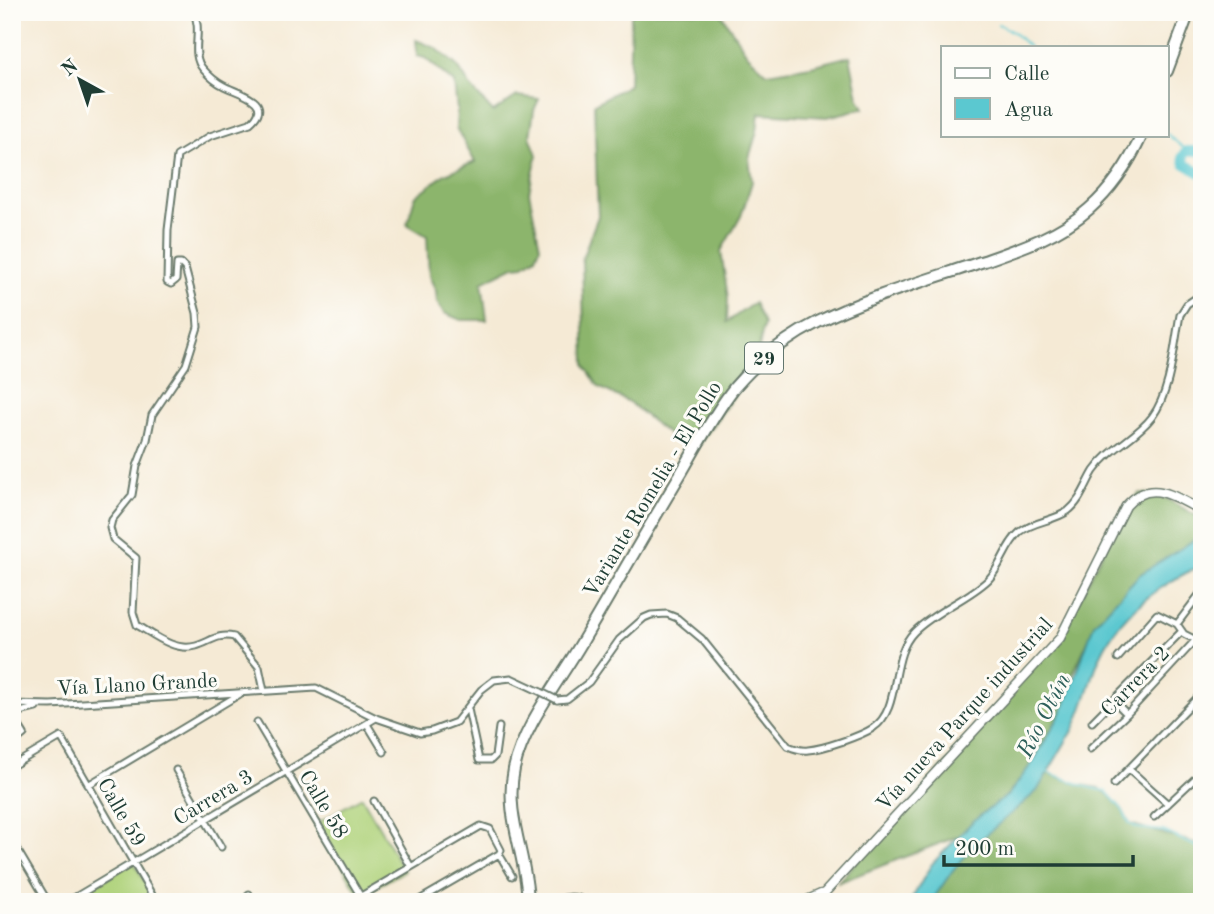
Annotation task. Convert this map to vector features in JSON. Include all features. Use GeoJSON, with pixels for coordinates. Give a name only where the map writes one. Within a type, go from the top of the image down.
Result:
{"type":"FeatureCollection","features":[{"type":"Feature","properties":{"kind":"highway"},"geometry":{"type":"LineString","coordinates":[[1168,68],[1189,12]]}},
{"type":"Feature","properties":{"kind":"highway","name":"Variante Romelia - El Pollo"},"geometry":{"type":"LineString","coordinates":[[528,902],[511,809],[511,788],[518,755],[549,696],[670,490],[733,390],[764,358],[801,332],[837,314],[1041,239],[1088,209],[1117,178],[1141,136]]}},
{"type":"Feature","properties":{"kind":"main road","name":"Vía nueva Parque industrial"},"geometry":{"type":"LineString","coordinates":[[816,902],[1060,638],[1125,506],[1135,496],[1155,490],[1202,511]]}},
{"type":"Feature","properties":{"kind":"main road","name":"Vía nueva Parque industrial"},"geometry":{"type":"LineString","coordinates":[[803,902],[821,894]]}},
{"type":"Feature","properties":{"kind":"main road"},"geometry":{"type":"LineString","coordinates":[[557,902],[563,899],[580,899],[583,902]]}},
{"type":"Feature","properties":{"kind":"street"},"geometry":{"type":"LineString","coordinates":[[193,12],[198,23],[197,60],[201,67],[225,87],[248,95],[256,102],[258,109],[255,119],[250,123],[210,136],[177,156],[168,230],[167,282],[171,284],[176,280],[177,264],[185,268],[198,327],[186,365],[152,415],[147,440],[137,466],[132,495],[112,520],[110,528],[113,539],[136,558],[133,612],[137,625],[168,643],[181,647],[195,646],[222,635],[234,636],[259,667],[264,691]]}},
{"type":"Feature","properties":{"kind":"street","name":"Vía Llano Grande"},"geometry":{"type":"LineString","coordinates":[[12,704],[51,705],[316,688],[376,718],[420,733],[456,722],[488,683],[501,678],[519,680],[557,700],[567,699],[589,682],[619,640],[644,618],[667,614],[677,618],[702,639],[788,746],[797,750],[811,750],[873,729],[888,709],[898,663],[906,642],[914,633],[944,608],[988,580],[1020,532],[1057,518],[1072,507],[1105,457],[1152,417],[1164,392],[1180,315],[1187,304],[1202,295]]}},
{"type":"Feature","properties":{"kind":"street"},"geometry":{"type":"LineString","coordinates":[[1177,624],[1202,591]]}},
{"type":"Feature","properties":{"kind":"street"},"geometry":{"type":"LineString","coordinates":[[1118,659],[1157,614],[1177,624],[1182,631],[1196,640]]}},
{"type":"Feature","properties":{"kind":"street"},"geometry":{"type":"LineString","coordinates":[[1093,722],[1182,631]]}},
{"type":"Feature","properties":{"kind":"street","name":"Carrera 2"},"geometry":{"type":"LineString","coordinates":[[1090,749],[1127,714],[1202,633]]}},
{"type":"Feature","properties":{"kind":"street"},"geometry":{"type":"LineString","coordinates":[[88,785],[243,693]]}},
{"type":"Feature","properties":{"kind":"street"},"geometry":{"type":"LineString","coordinates":[[1114,785],[1202,693]]}},
{"type":"Feature","properties":{"kind":"street"},"geometry":{"type":"LineString","coordinates":[[1114,701],[1127,714]]}},
{"type":"Feature","properties":{"kind":"street"},"geometry":{"type":"LineString","coordinates":[[12,744],[24,734],[12,714],[51,705]]}},
{"type":"Feature","properties":{"kind":"street"},"geometry":{"type":"LineString","coordinates":[[468,709],[479,760],[491,760],[495,756],[499,727]]}},
{"type":"Feature","properties":{"kind":"street","name":"Carrera 3"},"geometry":{"type":"LineString","coordinates":[[67,902],[376,718]]}},
{"type":"Feature","properties":{"kind":"street","name":"Calle 58"},"geometry":{"type":"LineString","coordinates":[[257,722],[362,899]]}},
{"type":"Feature","properties":{"kind":"street"},"geometry":{"type":"LineString","coordinates":[[367,724],[384,752]]}},
{"type":"Feature","properties":{"kind":"street","name":"Calle 59"},"geometry":{"type":"LineString","coordinates":[[12,766],[61,737],[156,902]]}},
{"type":"Feature","properties":{"kind":"street"},"geometry":{"type":"LineString","coordinates":[[1129,769],[1168,804]]}},
{"type":"Feature","properties":{"kind":"street"},"geometry":{"type":"LineString","coordinates":[[176,770],[221,847]]}},
{"type":"Feature","properties":{"kind":"street"},"geometry":{"type":"LineString","coordinates":[[1154,817],[1202,772]]}},
{"type":"Feature","properties":{"kind":"street"},"geometry":{"type":"LineString","coordinates":[[374,801],[411,867]]}},
{"type":"Feature","properties":{"kind":"street"},"geometry":{"type":"LineString","coordinates":[[351,902],[362,899],[481,826],[490,829],[502,850],[499,854],[416,902]]}},
{"type":"Feature","properties":{"kind":"street"},"geometry":{"type":"LineString","coordinates":[[12,841],[48,902]]}},
{"type":"Feature","properties":{"kind":"street"},"geometry":{"type":"LineString","coordinates":[[499,854],[512,876]]}},
{"type":"Feature","properties":{"kind":"street"},"geometry":{"type":"LineString","coordinates":[[249,894],[253,902]]}},
{"type":"Feature","properties":{"kind":"green space"},"geometry":{"type":"Polygon","coordinates":[[[634,12],[720,12],[747,54],[767,73],[850,56],[858,97],[864,108],[827,117],[759,113],[749,158],[752,182],[741,216],[721,251],[728,298],[727,322],[754,303],[764,324],[755,366],[692,454],[629,402],[599,387],[585,366],[582,259],[598,216],[594,104],[629,85],[631,16],[634,12]]]}},
{"type":"Feature","properties":{"kind":"green space"},"geometry":{"type":"Polygon","coordinates":[[[416,40],[436,48],[458,67],[472,89],[493,112],[517,96],[539,99],[534,110],[530,136],[537,155],[529,192],[540,247],[536,257],[524,265],[514,266],[482,282],[487,320],[461,320],[444,313],[437,302],[436,291],[429,276],[427,236],[407,224],[415,197],[445,174],[475,162],[456,128],[454,83],[425,58],[417,56],[416,40]]]}},
{"type":"Feature","properties":{"kind":"green space"},"geometry":{"type":"Polygon","coordinates":[[[1140,493],[1160,495],[1202,519],[1202,542],[1092,632],[1071,678],[1065,706],[1025,774],[987,819],[1040,770],[1081,785],[1099,788],[1122,809],[1130,824],[1202,845],[1202,902],[925,902],[982,827],[837,883],[1060,638],[1126,506],[1140,493]]]}},
{"type":"Feature","properties":{"kind":"green space"},"geometry":{"type":"Polygon","coordinates":[[[362,797],[404,871],[360,896],[317,823],[362,797]]]}},
{"type":"Feature","properties":{"kind":"green space"},"geometry":{"type":"Polygon","coordinates":[[[134,862],[156,902],[88,902],[82,893],[134,862]]]}},
{"type":"Feature","properties":{"kind":"water","name":"Río Otún"},"geometry":{"type":"Polygon","coordinates":[[[1202,535],[1202,565],[1151,595],[1122,622],[1111,637],[1101,654],[1075,727],[1037,791],[978,842],[953,870],[931,902],[910,902],[931,865],[974,820],[1008,795],[1033,762],[1065,706],[1094,624],[1139,575],[1202,535]]]}},
{"type":"Feature","properties":{"kind":"waterway"},"geometry":{"type":"LineString","coordinates":[[998,24],[1013,32],[1028,46]]}},
{"type":"Feature","properties":{"kind":"waterway"},"geometry":{"type":"LineString","coordinates":[[1168,135],[1187,151]]}},
{"type":"Feature","properties":{"kind":"waterway"},"geometry":{"type":"LineString","coordinates":[[1202,151],[1187,151],[1183,156],[1185,164],[1202,174]]}},
{"type":"Feature","properties":{"kind":"waterway"},"geometry":{"type":"LineString","coordinates":[[1047,772],[1106,791],[1122,809],[1130,824],[1137,828],[1163,831],[1202,849]]}}]}
